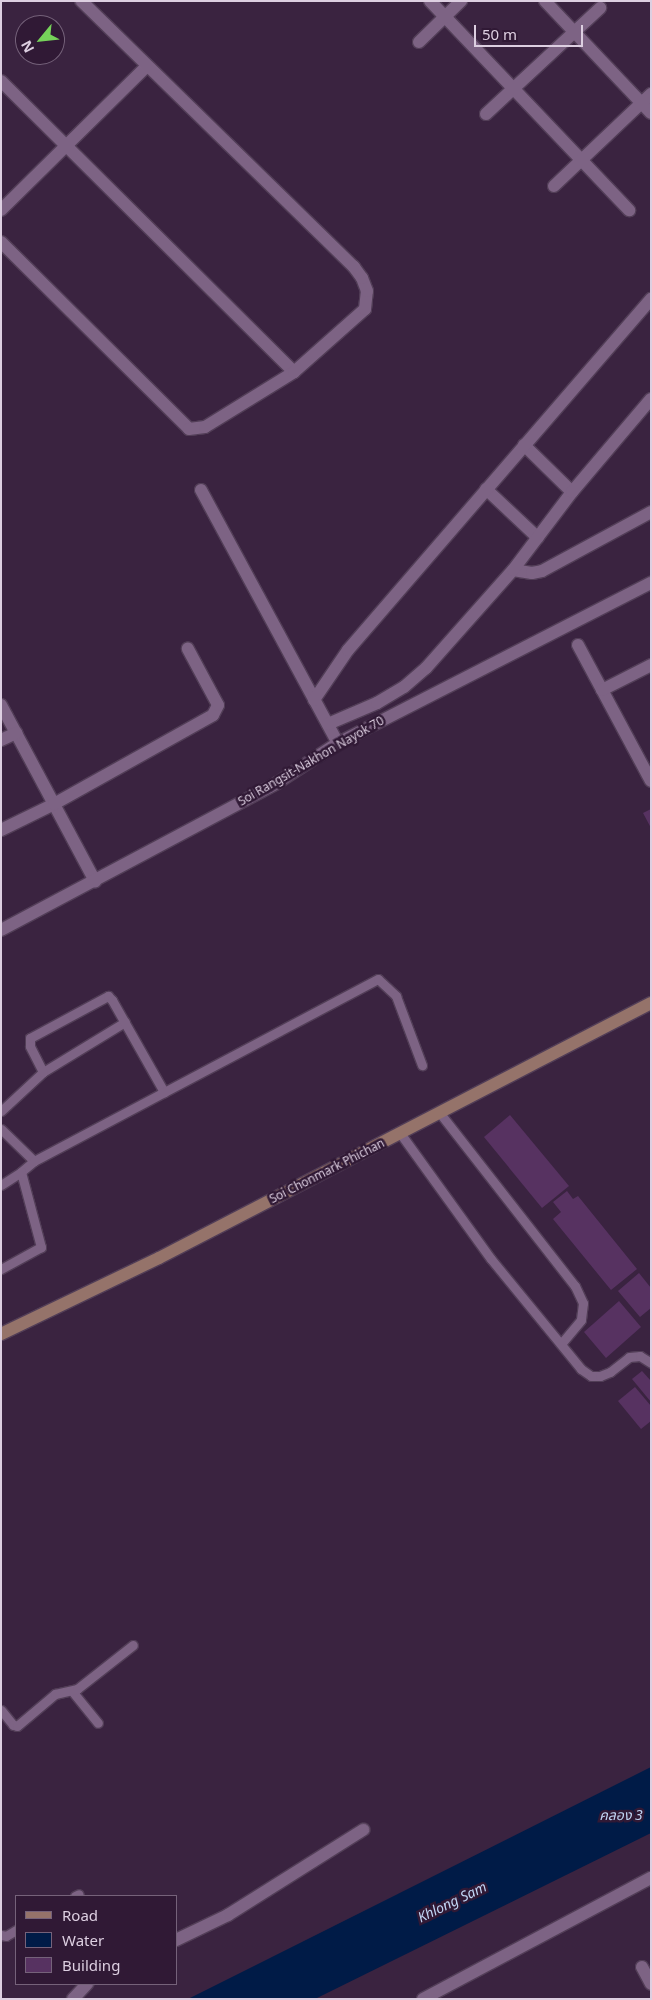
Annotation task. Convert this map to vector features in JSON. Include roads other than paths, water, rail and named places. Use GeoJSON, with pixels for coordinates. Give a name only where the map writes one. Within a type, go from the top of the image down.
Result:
{"type":"FeatureCollection","features":[{"type":"Feature","properties":{"kind":"street"},"geometry":{"type":"LineString","coordinates":[[1,242],[189,429],[205,427],[294,372],[365,308],[367,291],[362,278],[81,1]]}},
{"type":"Feature","properties":{"kind":"street"},"geometry":{"type":"LineString","coordinates":[[430,1],[629,210]]}},
{"type":"Feature","properties":{"kind":"street"},"geometry":{"type":"LineString","coordinates":[[419,42],[461,1]]}},
{"type":"Feature","properties":{"kind":"street"},"geometry":{"type":"LineString","coordinates":[[545,1],[651,113]]}},
{"type":"Feature","properties":{"kind":"street"},"geometry":{"type":"LineString","coordinates":[[486,114],[573,31],[600,8]]}},
{"type":"Feature","properties":{"kind":"street"},"geometry":{"type":"LineString","coordinates":[[1,210],[147,66]]}},
{"type":"Feature","properties":{"kind":"street"},"geometry":{"type":"LineString","coordinates":[[1,81],[294,372]]}},
{"type":"Feature","properties":{"kind":"street"},"geometry":{"type":"LineString","coordinates":[[554,186],[651,94]]}},
{"type":"Feature","properties":{"kind":"street"},"geometry":{"type":"LineString","coordinates":[[314,700],[348,650],[651,299]]}},
{"type":"Feature","properties":{"kind":"street"},"geometry":{"type":"LineString","coordinates":[[328,724],[377,703],[404,686],[426,668],[513,570],[572,492],[651,399]]}},
{"type":"Feature","properties":{"kind":"street"},"geometry":{"type":"LineString","coordinates":[[524,445],[572,492]]}},
{"type":"Feature","properties":{"kind":"street"},"geometry":{"type":"LineString","coordinates":[[486,489],[538,538]]}},
{"type":"Feature","properties":{"kind":"street"},"geometry":{"type":"LineString","coordinates":[[201,490],[338,743]]}},
{"type":"Feature","properties":{"kind":"street"},"geometry":{"type":"LineString","coordinates":[[513,570],[532,573],[542,571],[651,512]]}},
{"type":"Feature","properties":{"kind":"street","name":"Soi Rangsit-Nakhon Nayok 70"},"geometry":{"type":"LineString","coordinates":[[1,930],[277,783],[338,743],[651,583]]}},
{"type":"Feature","properties":{"kind":"street"},"geometry":{"type":"LineString","coordinates":[[578,645],[651,782]]}},
{"type":"Feature","properties":{"kind":"street"},"geometry":{"type":"LineString","coordinates":[[1,830],[54,804],[214,715],[218,705],[188,649]]}},
{"type":"Feature","properties":{"kind":"street"},"geometry":{"type":"LineString","coordinates":[[602,690],[651,666]]}},
{"type":"Feature","properties":{"kind":"street"},"geometry":{"type":"LineString","coordinates":[[1,705],[95,881]]}},
{"type":"Feature","properties":{"kind":"street"},"geometry":{"type":"LineString","coordinates":[[1,740],[16,732]]}},
{"type":"Feature","properties":{"kind":"street","name":"Soi Chonmark Phichan"},"geometry":{"type":"LineString","coordinates":[[1,1334],[159,1258],[651,1003]]}},
{"type":"Feature","properties":{"kind":"street"},"geometry":{"type":"LineString","coordinates":[[178,1939],[228,1914],[364,1830]]}},
{"type":"Feature","properties":{"kind":"street"},"geometry":{"type":"LineString","coordinates":[[423,1999],[651,1878]]}},
{"type":"Feature","properties":{"kind":"street"},"geometry":{"type":"LineString","coordinates":[[642,1967],[651,1984]]}},
{"type":"Feature","properties":{"kind":"street"},"geometry":{"type":"LineString","coordinates":[[72,1999],[86,1985]]}},
{"type":"Feature","properties":{"kind":"lane"},"geometry":{"type":"LineString","coordinates":[[1,1185],[34,1161],[378,978],[396,996],[422,1065]]}},
{"type":"Feature","properties":{"kind":"lane"},"geometry":{"type":"LineString","coordinates":[[44,1072],[30,1046],[30,1038],[108,996],[125,1022],[164,1092]]}},
{"type":"Feature","properties":{"kind":"lane"},"geometry":{"type":"LineString","coordinates":[[1,1111],[44,1072],[125,1022]]}},
{"type":"Feature","properties":{"kind":"lane"},"geometry":{"type":"LineString","coordinates":[[439,1112],[575,1286],[583,1303],[581,1320],[561,1344]]}},
{"type":"Feature","properties":{"kind":"lane"},"geometry":{"type":"LineString","coordinates":[[1,1129],[34,1161]]}},
{"type":"Feature","properties":{"kind":"lane"},"geometry":{"type":"LineString","coordinates":[[400,1133],[491,1258],[581,1369],[591,1376],[600,1376],[610,1372],[629,1357],[640,1356],[651,1363]]}},
{"type":"Feature","properties":{"kind":"lane"},"geometry":{"type":"LineString","coordinates":[[1,1270],[41,1247],[21,1172]]}},
{"type":"Feature","properties":{"kind":"lane"},"geometry":{"type":"LineString","coordinates":[[1,1710],[13,1725],[18,1726],[55,1694],[72,1690],[133,1645]]}},
{"type":"Feature","properties":{"kind":"lane"},"geometry":{"type":"LineString","coordinates":[[72,1690],[98,1723]]}},
{"type":"Feature","properties":{"kind":"lane"},"geometry":{"type":"LineString","coordinates":[[1,1935],[6,1936],[15,1931]]}},
{"type":"Feature","properties":{"kind":"water","name":"คลอง 3"},"geometry":{"type":"Polygon","coordinates":[[[651,1767],[651,1833],[315,1999],[188,1999],[651,1767]]]}},
{"type":"Feature","properties":{"kind":"water label","name":"Khlong Sam"},"geometry":{"type":"Point","coordinates":[452,1902]}}]}
